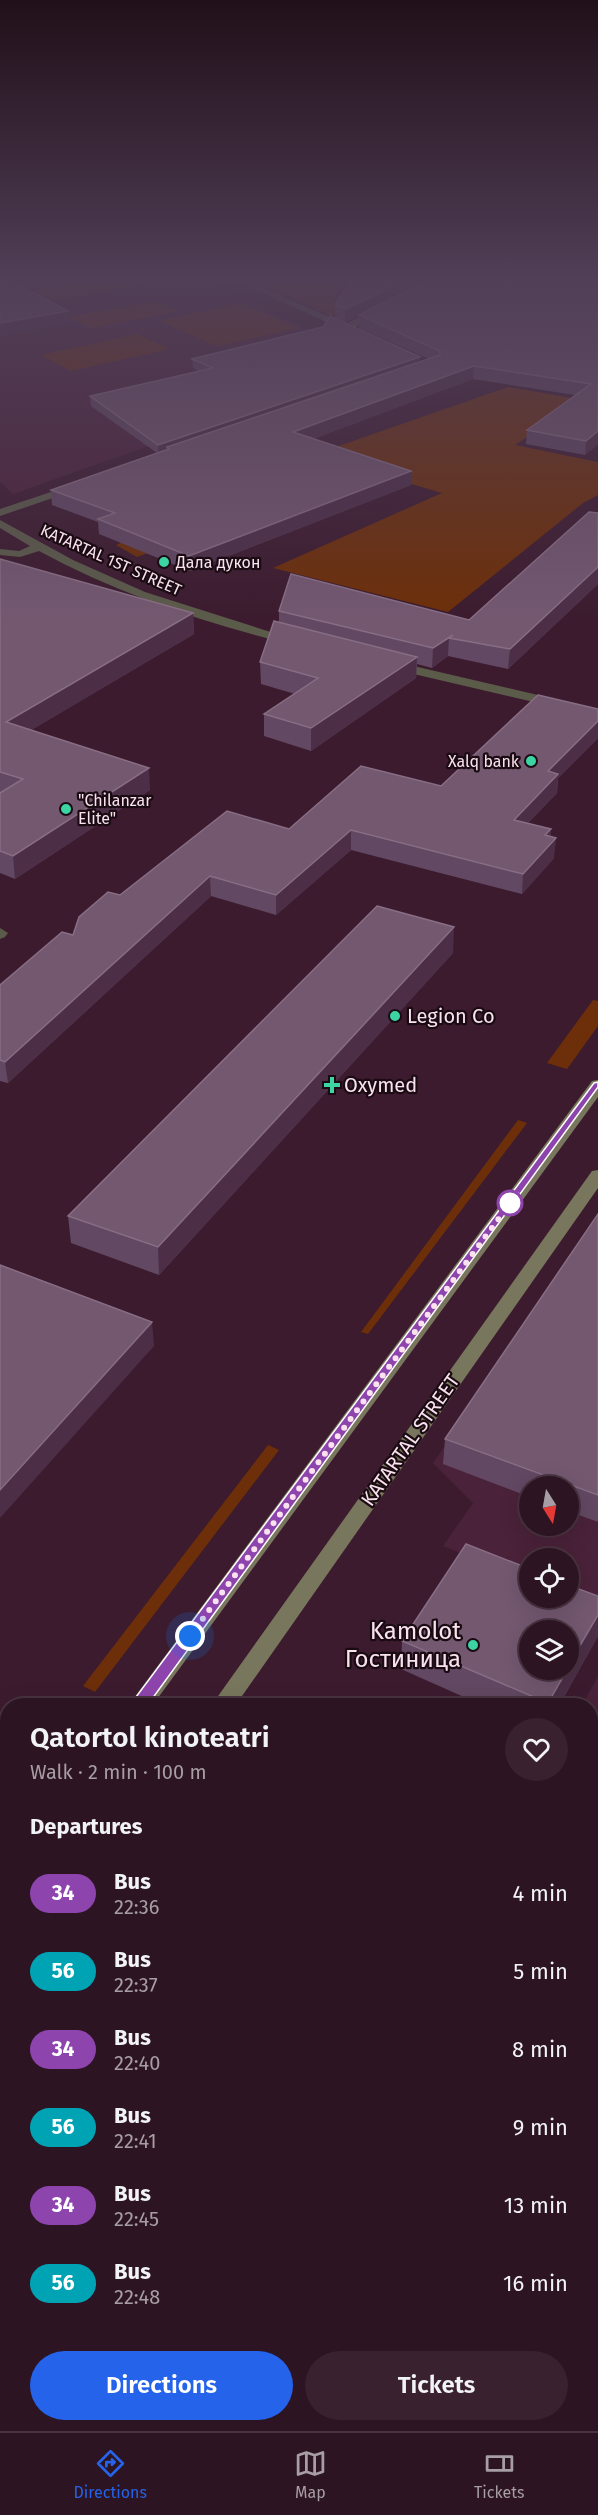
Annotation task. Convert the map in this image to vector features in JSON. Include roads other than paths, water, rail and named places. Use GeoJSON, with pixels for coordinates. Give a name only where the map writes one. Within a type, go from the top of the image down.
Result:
{"type":"FeatureCollection","features":[{"type":"Feature","properties":{"kind":"main road"},"geometry":{"type":"LineString","coordinates":[[144,1698],[598,1085]]}},
{"type":"Feature","properties":{"kind":"main road","name":"KATARTAL STREET"},"geometry":{"type":"LineString","coordinates":[[228,1698],[598,1175]]}},
{"type":"Feature","properties":{"kind":"street"},"geometry":{"type":"LineString","coordinates":[[0,513],[89,483]]}},
{"type":"Feature","properties":{"kind":"street","name":"KATARTAL 1ST STREET"},"geometry":{"type":"LineString","coordinates":[[0,522],[38,548],[152,600],[309,645]]}},
{"type":"Feature","properties":{"kind":"street"},"geometry":{"type":"LineString","coordinates":[[0,552],[20,554],[38,548]]}},
{"type":"Feature","properties":{"kind":"street"},"geometry":{"type":"LineString","coordinates":[[378,662],[598,713]]}},
{"type":"Feature","properties":{"kind":"place","name":"Дала дукон"},"geometry":{"type":"Point","coordinates":[164,562]}},
{"type":"Feature","properties":{"kind":"place","name":"Xalq bank"},"geometry":{"type":"Point","coordinates":[531,761]}},
{"type":"Feature","properties":{"kind":"place","name":"\"Chilanzar Elite\""},"geometry":{"type":"Point","coordinates":[66,809]}},
{"type":"Feature","properties":{"kind":"place","name":"Legion Co"},"geometry":{"type":"Point","coordinates":[395,1016]}},
{"type":"Feature","properties":{"kind":"place","name":"Oxymed"},"geometry":{"type":"Point","coordinates":[332,1085]}},
{"type":"Feature","properties":{"kind":"place","name":"Kamolot Гостиница"},"geometry":{"type":"Point","coordinates":[473,1645]}}]}
